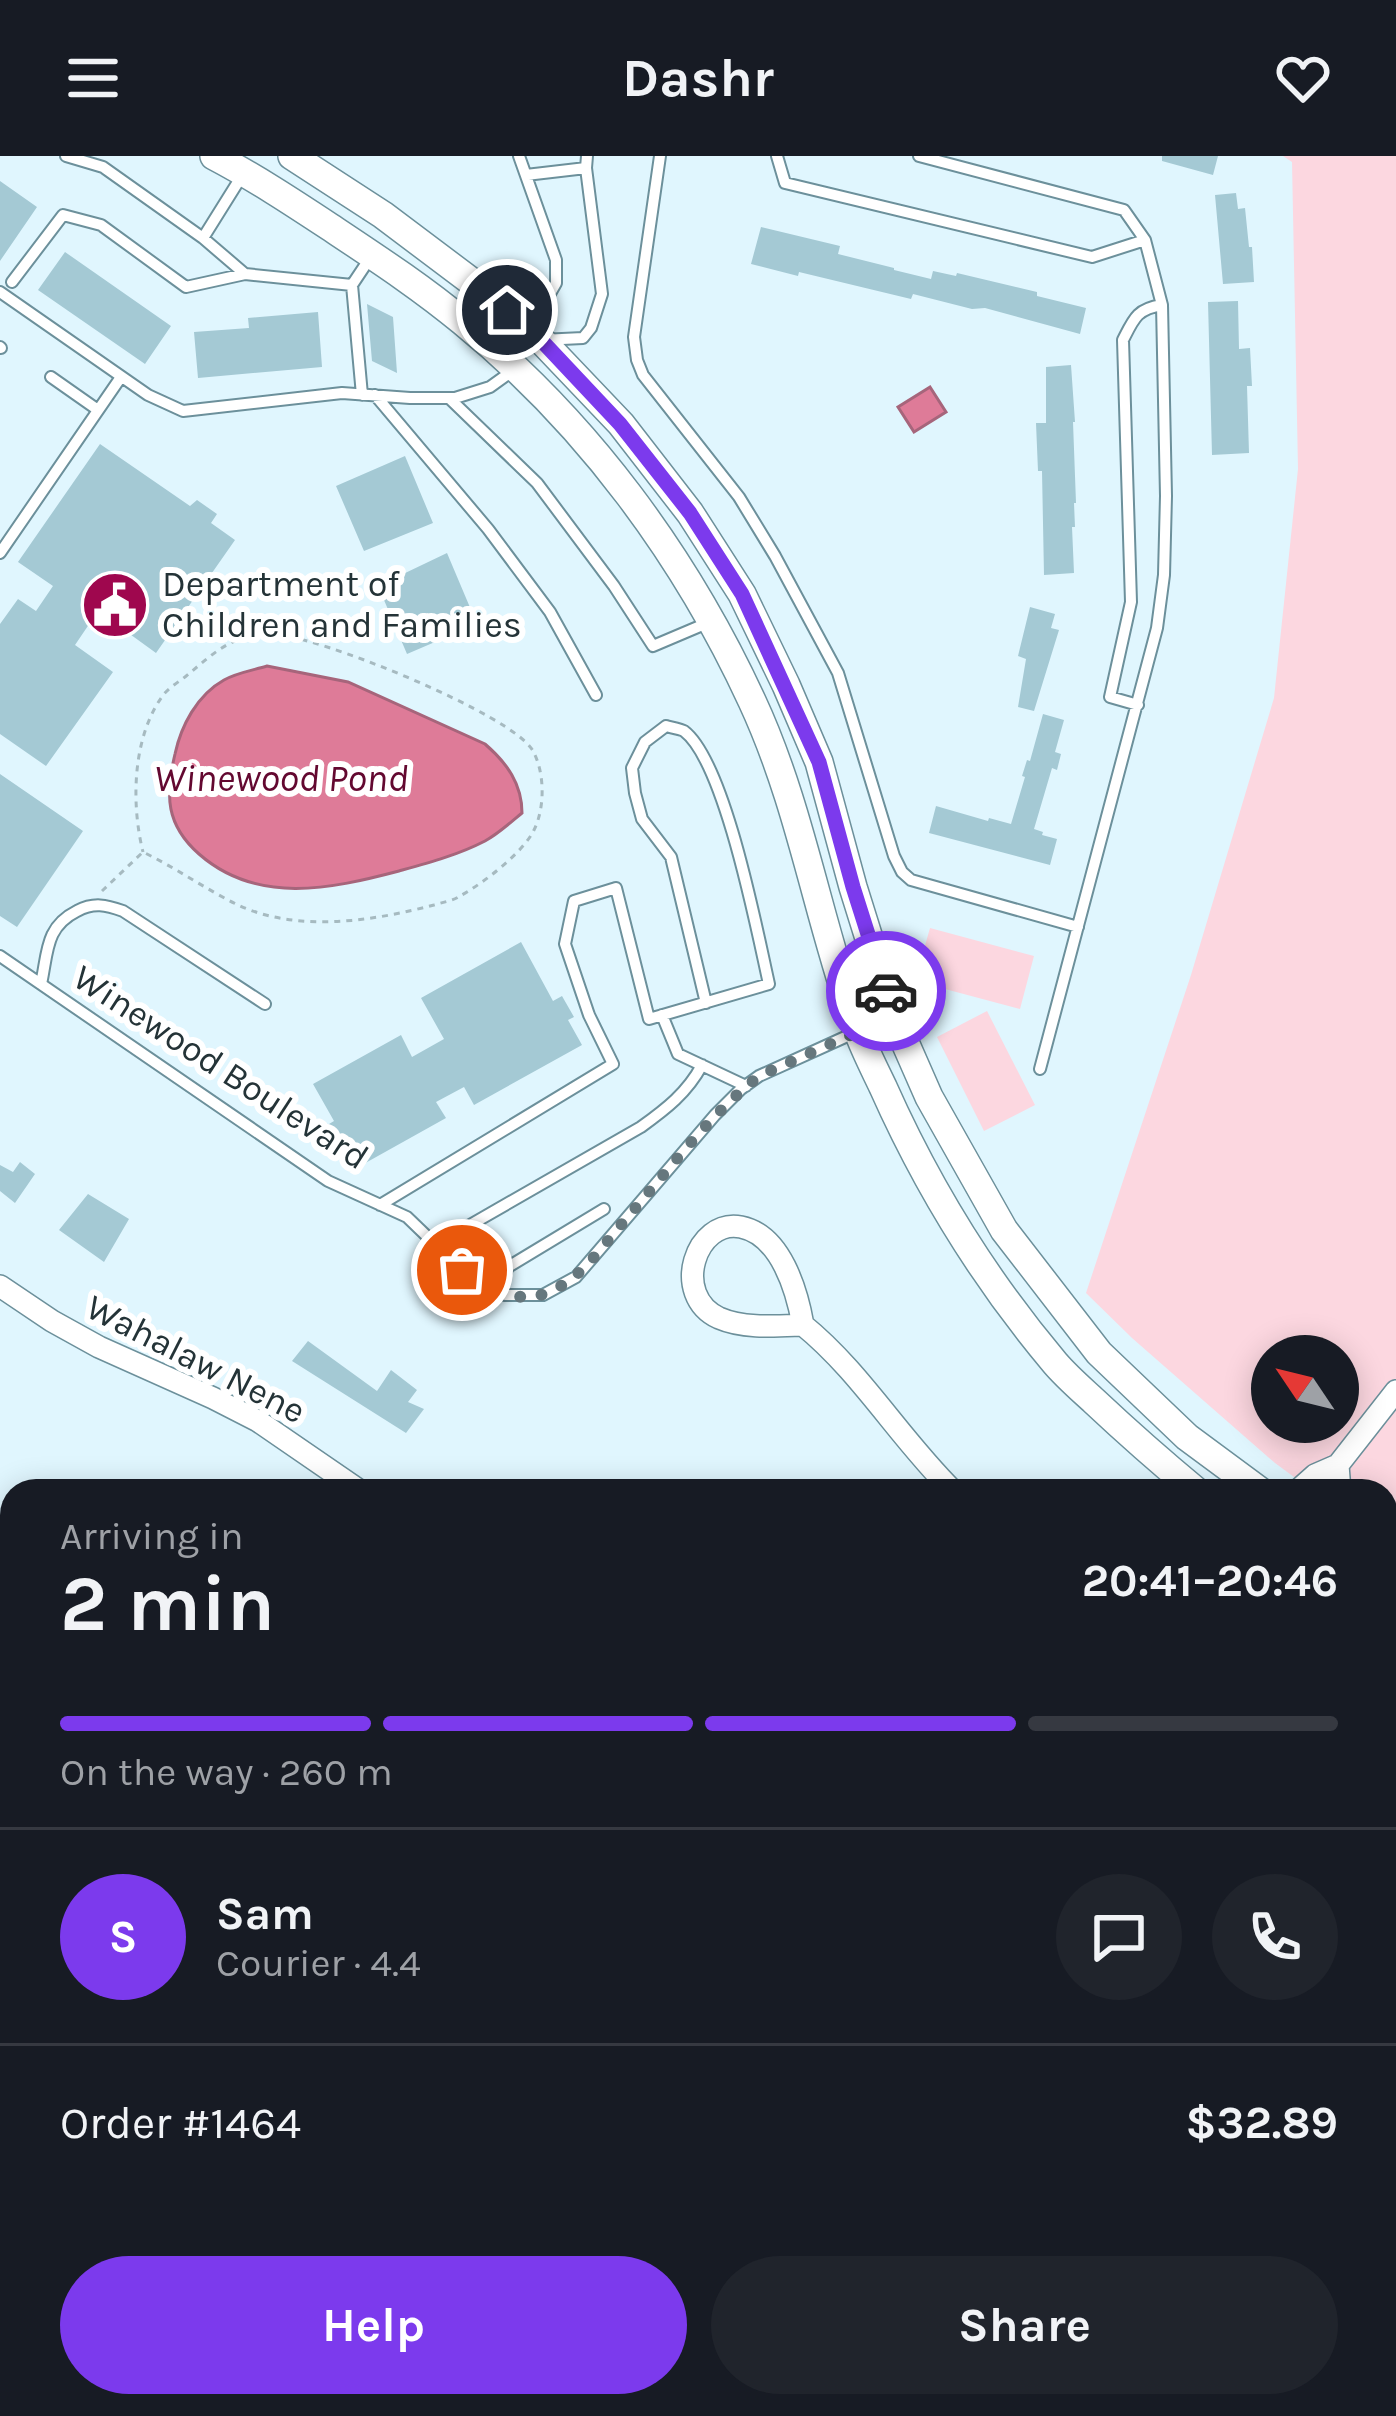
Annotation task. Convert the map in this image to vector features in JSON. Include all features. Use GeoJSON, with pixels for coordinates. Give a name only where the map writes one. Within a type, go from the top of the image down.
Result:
{"type":"FeatureCollection","features":[{"type":"Feature","properties":{"kind":"main road"},"geometry":{"type":"LineString","coordinates":[[214,156],[249,164],[464,322],[559,412],[664,544],[713,621],[754,705],[789,795],[857,1032],[906,1139],[946,1211],[1057,1366],[1182,1479]]}},
{"type":"Feature","properties":{"kind":"main road"},"geometry":{"type":"LineString","coordinates":[[292,156],[399,227],[541,340],[632,438],[690,513],[747,604],[819,762],[893,1016],[929,1097],[1004,1230],[1099,1353],[1186,1436],[1244,1479]]}},
{"type":"Feature","properties":{"kind":"main road"},"geometry":{"type":"LineString","coordinates":[[515,369],[541,340]]}},
{"type":"Feature","properties":{"kind":"main road"},"geometry":{"type":"LineString","coordinates":[[713,621],[747,604]]}},
{"type":"Feature","properties":{"kind":"main road"},"geometry":{"type":"LineString","coordinates":[[857,1032],[893,1016]]}},
{"type":"Feature","properties":{"kind":"street"},"geometry":{"type":"LineString","coordinates":[[803,1325],[788,1269],[765,1240],[742,1227],[726,1228],[708,1238],[691,1273],[693,1290],[704,1307],[721,1319],[745,1324],[803,1325],[831,1347],[940,1479]]}},
{"type":"Feature","properties":{"kind":"street","name":"Wahalaw Nene"},"geometry":{"type":"LineString","coordinates":[[0,1286],[99,1347],[258,1421],[343,1479]]}},
{"type":"Feature","properties":{"kind":"street"},"geometry":{"type":"LineString","coordinates":[[1310,1479],[1339,1465],[1396,1391]]}},
{"type":"Feature","properties":{"kind":"street"},"geometry":{"type":"LineString","coordinates":[[1339,1465],[1340,1479]]}},
{"type":"Feature","properties":{"kind":"lane"},"geometry":{"type":"LineString","coordinates":[[66,156],[103,167],[245,274]]}},
{"type":"Feature","properties":{"kind":"lane"},"geometry":{"type":"LineString","coordinates":[[520,156],[526,175],[556,260],[556,283],[544,304],[541,340],[583,338],[602,294],[587,162],[526,175]]}},
{"type":"Feature","properties":{"kind":"lane"},"geometry":{"type":"LineString","coordinates":[[660,156],[634,338],[637,360],[643,375],[739,497],[838,673],[902,872],[911,880],[1078,927]]}},
{"type":"Feature","properties":{"kind":"lane"},"geometry":{"type":"LineString","coordinates":[[777,156],[785,182],[1092,256],[1145,240]]}},
{"type":"Feature","properties":{"kind":"lane"},"geometry":{"type":"LineString","coordinates":[[919,156],[1124,210],[1145,240],[1162,304],[1166,496],[1160,608],[1040,1069]]}},
{"type":"Feature","properties":{"kind":"lane"},"geometry":{"type":"LineString","coordinates":[[203,238],[249,164]]}},
{"type":"Feature","properties":{"kind":"lane"},"geometry":{"type":"LineString","coordinates":[[12,282],[63,214],[101,225],[186,286],[245,274],[352,286]]}},
{"type":"Feature","properties":{"kind":"lane"},"geometry":{"type":"LineString","coordinates":[[372,255],[352,286],[369,395],[488,530],[550,612],[596,695]]}},
{"type":"Feature","properties":{"kind":"lane"},"geometry":{"type":"LineString","coordinates":[[0,292],[148,395],[183,411],[342,393],[449,398],[490,387],[515,369]]}},
{"type":"Feature","properties":{"kind":"lane"},"geometry":{"type":"LineString","coordinates":[[1138,705],[1110,698],[1131,602],[1123,340],[1133,319],[1146,308],[1162,304]]}},
{"type":"Feature","properties":{"kind":"lane"},"geometry":{"type":"LineString","coordinates":[[51,377],[98,410]]}},
{"type":"Feature","properties":{"kind":"lane"},"geometry":{"type":"LineString","coordinates":[[0,553],[121,377]]}},
{"type":"Feature","properties":{"kind":"lane"},"geometry":{"type":"LineString","coordinates":[[449,398],[537,482],[653,646],[713,621]]}},
{"type":"Feature","properties":{"kind":"lane"},"geometry":{"type":"LineString","coordinates":[[1131,602],[1160,608]]}},
{"type":"Feature","properties":{"kind":"lane"},"geometry":{"type":"LineString","coordinates":[[380,1205],[613,1064],[589,1015],[565,944],[574,901],[616,888],[649,1019],[662,1016],[706,1003],[770,984],[728,816],[702,755],[683,730],[666,726],[645,742],[632,768],[635,793],[642,819],[671,857],[706,1003]]}},
{"type":"Feature","properties":{"kind":"lane"},"geometry":{"type":"LineString","coordinates":[[41,984],[51,936],[61,920],[85,907],[105,904],[123,911],[265,1004]]}},
{"type":"Feature","properties":{"kind":"lane","name":"Winewood Boulevard"},"geometry":{"type":"LineString","coordinates":[[0,956],[328,1181],[407,1217],[462,1270],[497,1292]]}},
{"type":"Feature","properties":{"kind":"lane"},"geometry":{"type":"LineString","coordinates":[[662,1016],[678,1054],[746,1086]]}},
{"type":"Feature","properties":{"kind":"lane"},"geometry":{"type":"LineString","coordinates":[[604,1209],[508,1267],[497,1292],[543,1295],[576,1277],[746,1086],[857,1032]]}},
{"type":"Feature","properties":{"kind":"lane"},"geometry":{"type":"LineString","coordinates":[[437,1244],[641,1126],[673,1104],[702,1065]]}},
{"type":"Feature","properties":{"kind":"path"},"geometry":{"type":"LineString","coordinates":[[275,634],[365,658],[507,727],[532,747],[541,772],[542,803],[534,831],[505,863],[457,898],[391,916],[343,921],[278,918],[239,905],[143,852],[137,811],[144,734],[164,694],[237,638],[275,634]]}},
{"type":"Feature","properties":{"kind":"path"},"geometry":{"type":"LineString","coordinates":[[85,907],[143,852]]}},
{"type":"Feature","properties":{"kind":"shaded area"},"geometry":{"type":"Polygon","coordinates":[[[1283,156],[1396,156],[1396,1479],[1297,1479],[1252,1443],[1359,1443],[1359,1335],[1251,1335],[1251,1442],[1086,1293],[1191,975],[1274,698],[1298,469],[1292,162],[1283,156]]]}},
{"type":"Feature","properties":{"kind":"shaded area"},"geometry":{"type":"Polygon","coordinates":[[[930,928],[1034,956],[1020,1009],[915,981],[930,928]]]}},
{"type":"Feature","properties":{"kind":"shaded area"},"geometry":{"type":"Polygon","coordinates":[[[987,1011],[1035,1105],[984,1131],[937,1037],[987,1011]]]}},
{"type":"Feature","properties":{"kind":"water"},"geometry":{"type":"Polygon","coordinates":[[[930,387],[946,412],[914,432],[898,407],[930,387]]]}},
{"type":"Feature","properties":{"kind":"water","name":"Winewood Pond"},"geometry":{"type":"Polygon","coordinates":[[[267,666],[348,682],[485,744],[512,775],[522,813],[490,838],[464,850],[347,883],[270,887],[221,870],[188,843],[174,821],[169,796],[175,754],[186,722],[214,686],[267,666]]]}},
{"type":"Feature","properties":{"kind":"building"},"geometry":{"type":"Polygon","coordinates":[[[1162,156],[1218,156],[1213,175],[1162,161],[1162,156]]]}},
{"type":"Feature","properties":{"kind":"building"},"geometry":{"type":"Polygon","coordinates":[[[0,181],[37,207],[0,261],[0,181]]]}},
{"type":"Feature","properties":{"kind":"building"},"geometry":{"type":"Polygon","coordinates":[[[1236,193],[1238,209],[1245,208],[1254,282],[1223,284],[1215,195],[1236,193]]]}},
{"type":"Feature","properties":{"kind":"building"},"geometry":{"type":"Polygon","coordinates":[[[761,227],[840,246],[838,254],[894,270],[931,279],[933,271],[957,273],[1086,308],[1080,334],[985,308],[913,294],[911,299],[751,264],[761,227]]]}},
{"type":"Feature","properties":{"kind":"building"},"geometry":{"type":"Polygon","coordinates":[[[65,252],[171,326],[145,364],[38,290],[65,252]]]}},
{"type":"Feature","properties":{"kind":"building"},"geometry":{"type":"Polygon","coordinates":[[[1238,301],[1239,349],[1250,348],[1249,453],[1212,455],[1208,302],[1238,301]]]}},
{"type":"Feature","properties":{"kind":"building"},"geometry":{"type":"Polygon","coordinates":[[[367,304],[393,317],[397,373],[372,361],[367,304]]]}},
{"type":"Feature","properties":{"kind":"building"},"geometry":{"type":"Polygon","coordinates":[[[318,312],[322,367],[198,378],[194,332],[249,328],[248,318],[318,312]]]}},
{"type":"Feature","properties":{"kind":"building"},"geometry":{"type":"Polygon","coordinates":[[[1071,365],[1074,573],[1044,575],[1036,423],[1046,423],[1046,367],[1071,365]]]}},
{"type":"Feature","properties":{"kind":"building","name":"Department of Children and Families"},"geometry":{"type":"Polygon","coordinates":[[[100,444],[190,506],[197,500],[217,514],[211,523],[235,540],[156,653],[98,611],[75,645],[113,672],[46,766],[0,734],[0,624],[18,599],[36,611],[53,586],[18,562],[100,444]]]}},
{"type":"Feature","properties":{"kind":"building"},"geometry":{"type":"Polygon","coordinates":[[[405,456],[433,523],[364,551],[336,486],[405,456]]]}},
{"type":"Feature","properties":{"kind":"building"},"geometry":{"type":"Polygon","coordinates":[[[447,553],[477,624],[407,654],[378,586],[447,553]]]}},
{"type":"Feature","properties":{"kind":"building"},"geometry":{"type":"Polygon","coordinates":[[[1030,607],[1055,614],[1051,628],[1059,630],[1034,711],[1018,707],[1026,659],[1018,656],[1030,607]]]}},
{"type":"Feature","properties":{"kind":"building"},"geometry":{"type":"Polygon","coordinates":[[[1043,714],[1064,720],[1055,752],[1061,754],[1057,770],[1052,768],[1034,829],[1057,839],[1050,865],[929,833],[936,806],[1011,824],[1043,714]]]}},
{"type":"Feature","properties":{"kind":"building"},"geometry":{"type":"Polygon","coordinates":[[[0,774],[83,831],[17,927],[0,916],[0,774]]]}},
{"type":"Feature","properties":{"kind":"building"},"geometry":{"type":"Polygon","coordinates":[[[521,942],[553,1001],[562,996],[582,1045],[474,1105],[464,1087],[436,1102],[446,1118],[360,1166],[348,1144],[337,1150],[324,1127],[334,1121],[313,1084],[401,1035],[412,1057],[444,1039],[421,998],[521,942]]]}},
{"type":"Feature","properties":{"kind":"building"},"geometry":{"type":"Polygon","coordinates":[[[20,1162],[35,1174],[15,1203],[0,1191],[0,1165],[13,1172],[20,1162]]]}},
{"type":"Feature","properties":{"kind":"building"},"geometry":{"type":"Polygon","coordinates":[[[88,1194],[129,1219],[104,1262],[59,1230],[88,1194]]]}},
{"type":"Feature","properties":{"kind":"building"},"geometry":{"type":"Polygon","coordinates":[[[308,1341],[377,1391],[391,1370],[417,1390],[408,1402],[424,1409],[406,1433],[292,1361],[308,1341]]]}},
{"type":"Feature","properties":{"kind":"way so far"},"geometry":{"type":"LineString","coordinates":[[462,1270],[505,1295],[543,1295],[576,1277],[741,1090],[759,1076],[893,1016],[886,991]]}},
{"type":"Feature","properties":{"kind":"place","name":"Department of Children and Families"},"geometry":{"type":"Point","coordinates":[115,605]}},
{"type":"Feature","properties":{"kind":"route"},"geometry":{"type":"LineString","coordinates":[[507,310],[620,424],[690,513],[742,594],[819,762],[886,991]]}}]}
